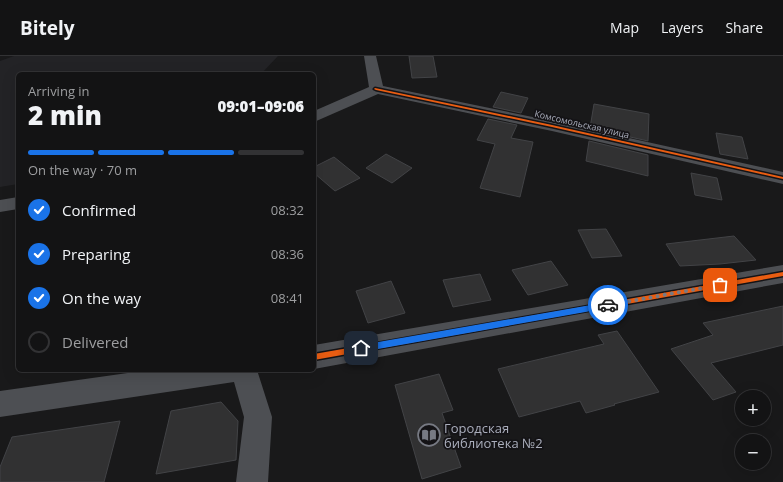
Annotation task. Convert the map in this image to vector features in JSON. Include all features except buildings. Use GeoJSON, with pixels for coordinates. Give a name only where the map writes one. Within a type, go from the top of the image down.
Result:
{"type":"FeatureCollection","features":[{"type":"Feature","properties":{"kind":"street"},"geometry":{"type":"LineString","coordinates":[[316,116],[376,89],[370,56]]}},
{"type":"Feature","properties":{"kind":"street","name":"Комсомольская улица"},"geometry":{"type":"LineString","coordinates":[[376,89],[552,126],[783,178]]}},
{"type":"Feature","properties":{"kind":"street"},"geometry":{"type":"LineString","coordinates":[[0,206],[16,203]]}},
{"type":"Feature","properties":{"kind":"street"},"geometry":{"type":"LineString","coordinates":[[316,356],[783,274]]}},
{"type":"Feature","properties":{"kind":"street"},"geometry":{"type":"LineString","coordinates":[[0,404],[222,372]]}},
{"type":"Feature","properties":{"kind":"street"},"geometry":{"type":"LineString","coordinates":[[245,372],[258,417],[252,482]]}},
{"type":"Feature","properties":{"kind":"shaded area"},"geometry":{"type":"Polygon","coordinates":[[[14,56],[278,56],[263,72],[16,72],[16,184],[0,187],[0,61],[14,56]]]}},
{"type":"Feature","properties":{"kind":"cycle path"},"geometry":{"type":"LineString","coordinates":[[376,89],[552,126],[783,178]]}},
{"type":"Feature","properties":{"kind":"cycle path"},"geometry":{"type":"LineString","coordinates":[[316,357],[783,274]]}},
{"type":"Feature","properties":{"kind":"way so far"},"geometry":{"type":"LineString","coordinates":[[608,305],[720,285]]}},
{"type":"Feature","properties":{"kind":"place","name":"Городская библиотека №2"},"geometry":{"type":"Point","coordinates":[429,435]}},
{"type":"Feature","properties":{"kind":"route"},"geometry":{"type":"LineString","coordinates":[[361,348],[608,305]]}}]}
